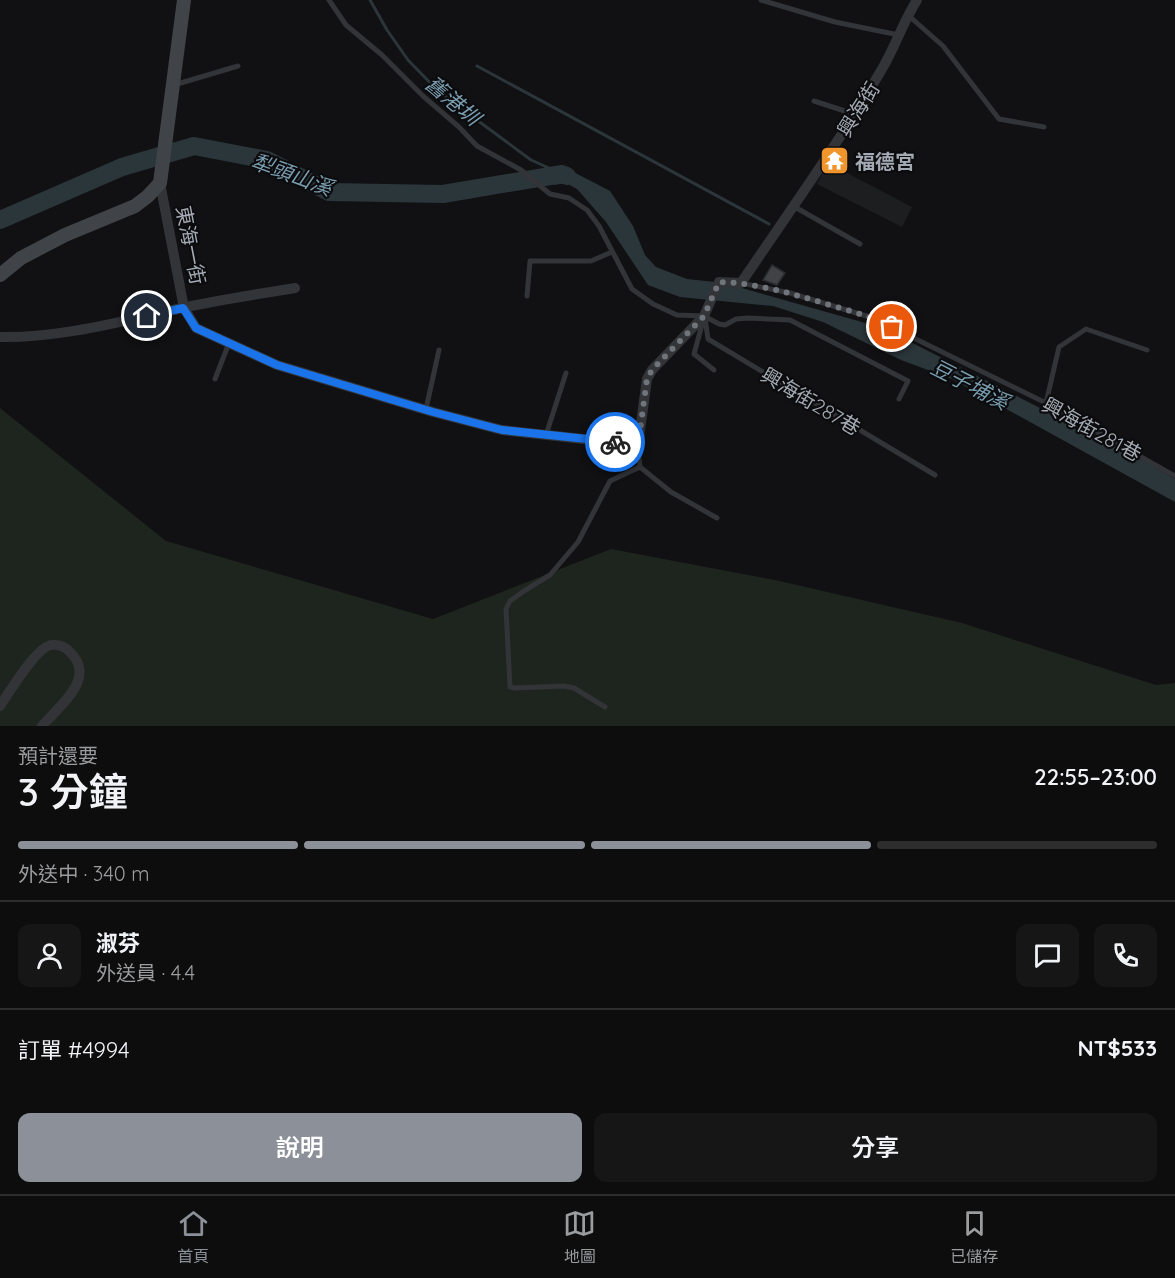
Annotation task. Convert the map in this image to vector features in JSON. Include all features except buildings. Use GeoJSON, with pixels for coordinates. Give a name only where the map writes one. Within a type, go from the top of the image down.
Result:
{"type":"FeatureCollection","features":[{"type":"Feature","properties":{"kind":"street"},"geometry":{"type":"LineString","coordinates":[[0,275],[21,258],[65,235],[135,206],[160,183],[184,0]]}},
{"type":"Feature","properties":{"kind":"street","name":"興海街"},"geometry":{"type":"LineString","coordinates":[[741,283],[822,165],[883,68],[916,0]]}},
{"type":"Feature","properties":{"kind":"street","name":"東海一街"},"geometry":{"type":"LineString","coordinates":[[0,337],[25,337],[78,329],[183,308],[160,183]]}},
{"type":"Feature","properties":{"kind":"street"},"geometry":{"type":"LineString","coordinates":[[295,288],[183,308],[196,328],[277,365],[502,430],[584,437],[638,445],[647,379],[652,370],[704,316],[719,282],[741,283]]}},
{"type":"Feature","properties":{"kind":"street"},"geometry":{"type":"LineString","coordinates":[[0,705],[46,647],[56,644],[64,647],[72,654],[78,665],[78,687],[42,726]]}},
{"type":"Feature","properties":{"kind":"lane"},"geometry":{"type":"LineString","coordinates":[[329,0],[346,25],[382,55],[477,146],[521,170],[549,194],[569,198],[587,210],[632,289],[653,304],[677,315],[704,316],[725,325],[736,319],[748,318],[790,320],[908,381],[899,399]]}},
{"type":"Feature","properties":{"kind":"lane"},"geometry":{"type":"LineString","coordinates":[[761,0],[835,22],[899,35]]}},
{"type":"Feature","properties":{"kind":"lane"},"geometry":{"type":"LineString","coordinates":[[908,15],[943,46],[999,119],[1044,127]]}},
{"type":"Feature","properties":{"kind":"lane"},"geometry":{"type":"LineString","coordinates":[[173,86],[238,66]]}},
{"type":"Feature","properties":{"kind":"lane"},"geometry":{"type":"LineString","coordinates":[[814,101],[854,114]]}},
{"type":"Feature","properties":{"kind":"lane"},"geometry":{"type":"LineString","coordinates":[[793,206],[860,244]]}},
{"type":"Feature","properties":{"kind":"lane"},"geometry":{"type":"LineString","coordinates":[[527,296],[530,261],[591,261],[612,252]]}},
{"type":"Feature","properties":{"kind":"lane","name":"興海街281巷"},"geometry":{"type":"LineString","coordinates":[[741,283],[790,293],[873,318],[1046,403],[1175,476]]}},
{"type":"Feature","properties":{"kind":"lane"},"geometry":{"type":"LineString","coordinates":[[704,316],[694,354],[714,370]]}},
{"type":"Feature","properties":{"kind":"lane","name":"興海街287巷"},"geometry":{"type":"LineString","coordinates":[[704,316],[708,339],[935,475]]}},
{"type":"Feature","properties":{"kind":"lane"},"geometry":{"type":"LineString","coordinates":[[1046,403],[1059,347],[1086,329],[1147,350]]}},
{"type":"Feature","properties":{"kind":"lane"},"geometry":{"type":"LineString","coordinates":[[215,379],[229,342]]}},
{"type":"Feature","properties":{"kind":"lane"},"geometry":{"type":"LineString","coordinates":[[426,409],[439,350]]}},
{"type":"Feature","properties":{"kind":"lane"},"geometry":{"type":"LineString","coordinates":[[546,435],[566,373]]}},
{"type":"Feature","properties":{"kind":"lane"},"geometry":{"type":"LineString","coordinates":[[638,445],[640,467],[671,492],[717,518]]}},
{"type":"Feature","properties":{"kind":"lane"},"geometry":{"type":"LineString","coordinates":[[605,707],[574,688],[564,686],[510,687],[506,609],[510,601],[550,575],[579,542],[610,481],[640,467]]}},
{"type":"Feature","properties":{"kind":"shaded area"},"geometry":{"type":"Polygon","coordinates":[[[828,163],[912,207],[902,227],[817,184],[828,163]]]}},
{"type":"Feature","properties":{"kind":"shaded area"},"geometry":{"type":"Polygon","coordinates":[[[0,408],[166,541],[433,619],[611,549],[775,580],[962,623],[1156,685],[1175,683],[1175,726],[0,726],[0,408]]]}},
{"type":"Feature","properties":{"kind":"water","name":"豆子埔溪"},"geometry":{"type":"Polygon","coordinates":[[[544,167],[564,167],[610,191],[633,226],[645,255],[656,267],[687,279],[724,283],[883,328],[1175,479],[1175,502],[952,379],[901,360],[823,322],[773,306],[680,297],[648,285],[606,222],[577,189],[566,183],[554,185],[543,174],[544,167]]]}},
{"type":"Feature","properties":{"kind":"waterway","name":"舊港圳"},"geometry":{"type":"LineString","coordinates":[[370,0],[408,60],[439,92],[531,160],[549,168]]}},
{"type":"Feature","properties":{"kind":"waterway"},"geometry":{"type":"LineString","coordinates":[[477,66],[769,224]]}},
{"type":"Feature","properties":{"kind":"waterway","name":"犁頭山溪"},"geometry":{"type":"LineString","coordinates":[[0,220],[122,167],[194,146],[267,160],[329,192],[443,194],[562,174],[567,176]]}},
{"type":"Feature","properties":{"kind":"way so far"},"geometry":{"type":"LineString","coordinates":[[615,442],[638,445],[647,379],[652,370],[704,316],[719,282],[741,283],[790,293],[873,318],[892,327]]}},
{"type":"Feature","properties":{"kind":"place","name":"福德宮"},"geometry":{"type":"Point","coordinates":[834,161]}},
{"type":"Feature","properties":{"kind":"route"},"geometry":{"type":"LineString","coordinates":[[147,316],[183,308],[196,328],[277,365],[433,412],[502,430],[615,442]]}}]}
